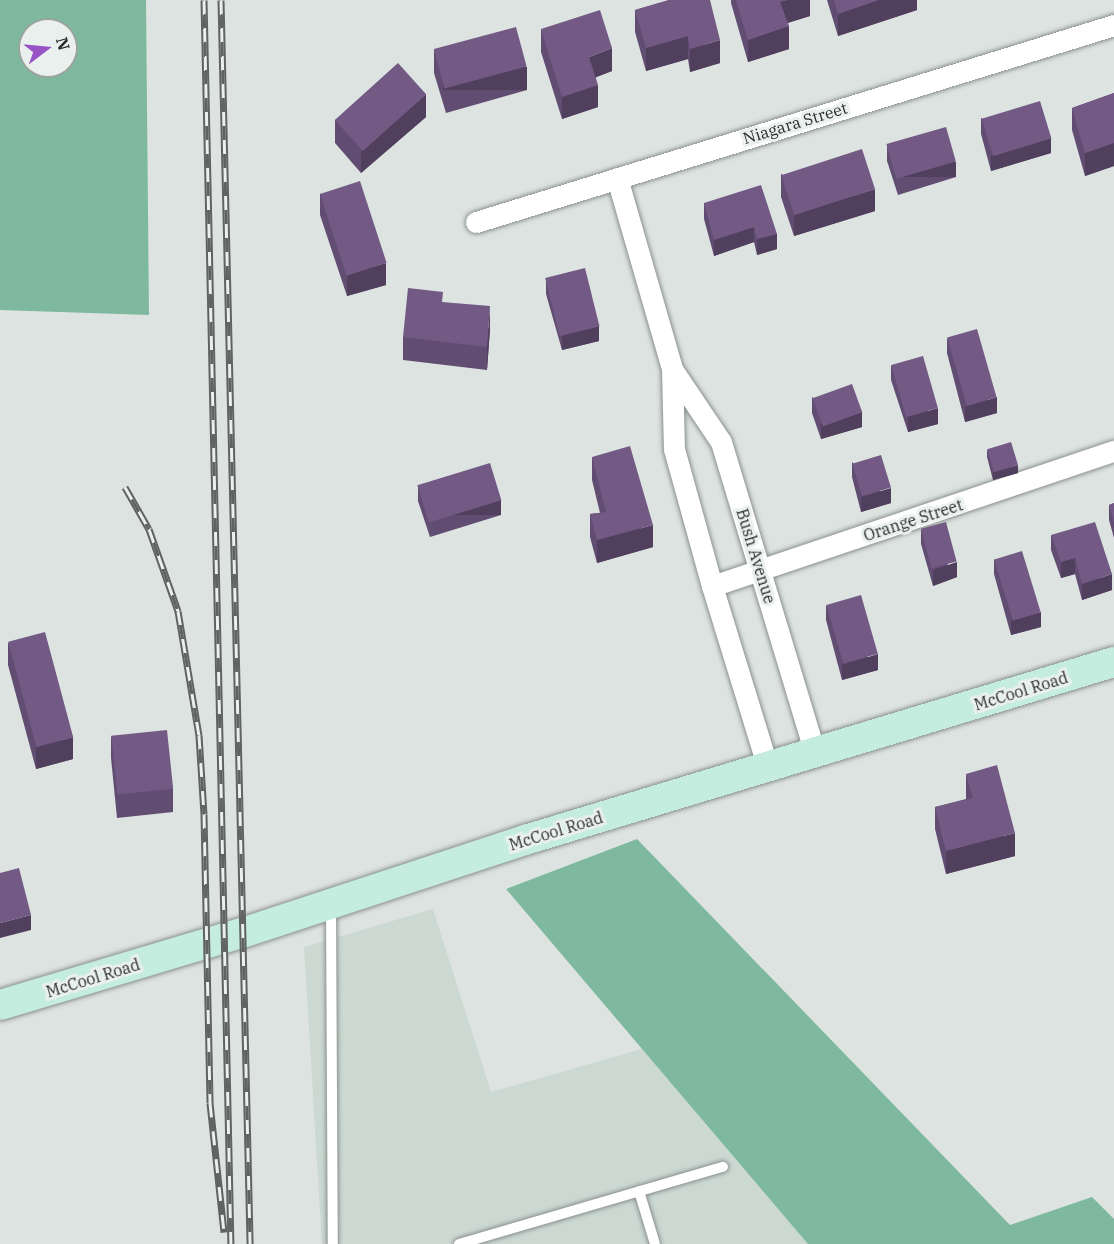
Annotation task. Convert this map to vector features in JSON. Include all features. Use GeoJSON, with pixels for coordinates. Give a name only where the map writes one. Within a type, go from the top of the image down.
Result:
{"type":"FeatureCollection","features":[{"type":"Feature","properties":{"kind":"street","name":"Niagara Street"},"geometry":{"type":"LineString","coordinates":[[476,222],[1114,25]]}},
{"type":"Feature","properties":{"kind":"street","name":"Bush Avenue"},"geometry":{"type":"LineString","coordinates":[[616,178],[672,369],[674,449],[712,586],[768,768]]}},
{"type":"Feature","properties":{"kind":"street","name":"Bush Avenue"},"geometry":{"type":"LineString","coordinates":[[672,369],[721,442],[815,754]]}},
{"type":"Feature","properties":{"kind":"street","name":"Orange Street"},"geometry":{"type":"LineString","coordinates":[[712,586],[1114,451]]}},
{"type":"Feature","properties":{"kind":"street","name":"McCool Road"},"geometry":{"type":"LineString","coordinates":[[0,1005],[331,904],[525,840],[1114,662]]}},
{"type":"Feature","properties":{"kind":"lane"},"geometry":{"type":"LineString","coordinates":[[331,904],[333,1244]]}},
{"type":"Feature","properties":{"kind":"lane"},"geometry":{"type":"LineString","coordinates":[[459,1244],[723,1167]]}},
{"type":"Feature","properties":{"kind":"lane"},"geometry":{"type":"LineString","coordinates":[[639,1191],[655,1244]]}},
{"type":"Feature","properties":{"kind":"shaded area"},"geometry":{"type":"Polygon","coordinates":[[[433,909],[491,1092],[645,1048],[809,1244],[322,1244],[304,947],[433,909]]]}},
{"type":"Feature","properties":{"kind":"green space"},"geometry":{"type":"Polygon","coordinates":[[[0,0],[146,0],[149,315],[0,310],[0,0]]]}},
{"type":"Feature","properties":{"kind":"green space"},"geometry":{"type":"Polygon","coordinates":[[[637,839],[1010,1225],[1092,1197],[1114,1219],[1114,1244],[808,1244],[506,889],[637,839]]]}},
{"type":"Feature","properties":{"kind":"building"},"geometry":{"type":"Polygon","coordinates":[[[669,0],[710,0],[720,40],[690,49],[688,36],[646,48],[635,10],[669,0]]]}},
{"type":"Feature","properties":{"kind":"building"},"geometry":{"type":"Polygon","coordinates":[[[736,0],[788,0],[780,2],[789,26],[748,40],[736,0]]]}},
{"type":"Feature","properties":{"kind":"building"},"geometry":{"type":"Polygon","coordinates":[[[834,0],[879,0],[838,14],[834,0]]]}},
{"type":"Feature","properties":{"kind":"building"},"geometry":{"type":"Polygon","coordinates":[[[600,10],[612,48],[589,57],[598,85],[562,97],[541,29],[600,10]]]}},
{"type":"Feature","properties":{"kind":"building"},"geometry":{"type":"Polygon","coordinates":[[[516,27],[527,67],[445,89],[434,49],[516,27]]]}},
{"type":"Feature","properties":{"kind":"building"},"geometry":{"type":"Polygon","coordinates":[[[398,63],[426,94],[363,151],[335,120],[398,63]]]}},
{"type":"Feature","properties":{"kind":"building"},"geometry":{"type":"Polygon","coordinates":[[[1114,93],[1114,143],[1085,153],[1072,108],[1114,93]]]}},
{"type":"Feature","properties":{"kind":"building"},"geometry":{"type":"Polygon","coordinates":[[[1040,101],[1051,138],[993,156],[982,119],[1040,101]]]}},
{"type":"Feature","properties":{"kind":"building"},"geometry":{"type":"Polygon","coordinates":[[[946,127],[956,162],[896,179],[886,144],[946,127]]]}},
{"type":"Feature","properties":{"kind":"building"},"geometry":{"type":"Polygon","coordinates":[[[862,149],[875,189],[794,215],[781,175],[862,149]]]}},
{"type":"Feature","properties":{"kind":"building"},"geometry":{"type":"Polygon","coordinates":[[[360,181],[387,263],[347,276],[320,194],[360,181]]]}},
{"type":"Feature","properties":{"kind":"building"},"geometry":{"type":"Polygon","coordinates":[[[761,185],[777,234],[757,239],[754,227],[714,240],[704,203],[761,185]]]}},
{"type":"Feature","properties":{"kind":"building"},"geometry":{"type":"Polygon","coordinates":[[[585,268],[600,326],[560,336],[545,278],[585,268]]]}},
{"type":"Feature","properties":{"kind":"building"},"geometry":{"type":"Polygon","coordinates":[[[408,288],[443,292],[442,302],[490,306],[487,347],[403,337],[408,288]]]}},
{"type":"Feature","properties":{"kind":"building"},"geometry":{"type":"Polygon","coordinates":[[[977,329],[997,397],[967,406],[947,338],[977,329]]]}},
{"type":"Feature","properties":{"kind":"building"},"geometry":{"type":"Polygon","coordinates":[[[923,356],[938,408],[906,417],[891,365],[923,356]]]}},
{"type":"Feature","properties":{"kind":"building"},"geometry":{"type":"Polygon","coordinates":[[[852,384],[862,412],[823,427],[813,398],[852,384]]]}},
{"type":"Feature","properties":{"kind":"building"},"geometry":{"type":"Polygon","coordinates":[[[1011,442],[1018,465],[994,472],[987,449],[1011,442]]]}},
{"type":"Feature","properties":{"kind":"building"},"geometry":{"type":"Polygon","coordinates":[[[630,446],[653,525],[597,540],[590,514],[606,512],[592,457],[630,446]]]}},
{"type":"Feature","properties":{"kind":"building"},"geometry":{"type":"Polygon","coordinates":[[[881,455],[891,488],[862,496],[852,464],[881,455]]]}},
{"type":"Feature","properties":{"kind":"building"},"geometry":{"type":"Polygon","coordinates":[[[490,463],[501,500],[429,523],[417,485],[490,463]]]}},
{"type":"Feature","properties":{"kind":"building"},"geometry":{"type":"Polygon","coordinates":[[[1114,503],[1114,523],[1109,505],[1114,503]]]}},
{"type":"Feature","properties":{"kind":"building"},"geometry":{"type":"Polygon","coordinates":[[[946,522],[957,562],[931,568],[921,529],[946,522]]]}},
{"type":"Feature","properties":{"kind":"building"},"geometry":{"type":"Polygon","coordinates":[[[1095,522],[1112,574],[1082,584],[1075,558],[1061,562],[1051,535],[1095,522]]]}},
{"type":"Feature","properties":{"kind":"building"},"geometry":{"type":"Polygon","coordinates":[[[1022,551],[1041,612],[1013,621],[994,559],[1022,551]]]}},
{"type":"Feature","properties":{"kind":"building"},"geometry":{"type":"Polygon","coordinates":[[[861,595],[878,654],[843,664],[826,605],[861,595]]]}},
{"type":"Feature","properties":{"kind":"building"},"geometry":{"type":"Polygon","coordinates":[[[45,632],[73,737],[37,747],[8,642],[45,632]]]}},
{"type":"Feature","properties":{"kind":"building"},"geometry":{"type":"Polygon","coordinates":[[[167,730],[173,789],[117,795],[111,736],[167,730]]]}},
{"type":"Feature","properties":{"kind":"building"},"geometry":{"type":"Polygon","coordinates":[[[997,765],[1015,833],[946,851],[935,807],[973,798],[966,774],[997,765]]]}},
{"type":"Feature","properties":{"kind":"building"},"geometry":{"type":"Polygon","coordinates":[[[19,868],[31,915],[0,923],[0,873],[19,868]]]}},
{"type":"Feature","properties":{"kind":"railway"},"geometry":{"type":"LineString","coordinates":[[204,0],[231,1244]]}},
{"type":"Feature","properties":{"kind":"railway"},"geometry":{"type":"LineString","coordinates":[[221,0],[250,1244]]}},
{"type":"Feature","properties":{"kind":"railway"},"geometry":{"type":"LineString","coordinates":[[125,487],[149,529],[178,611],[199,735],[204,814],[210,1103],[224,1232]]}}]}
